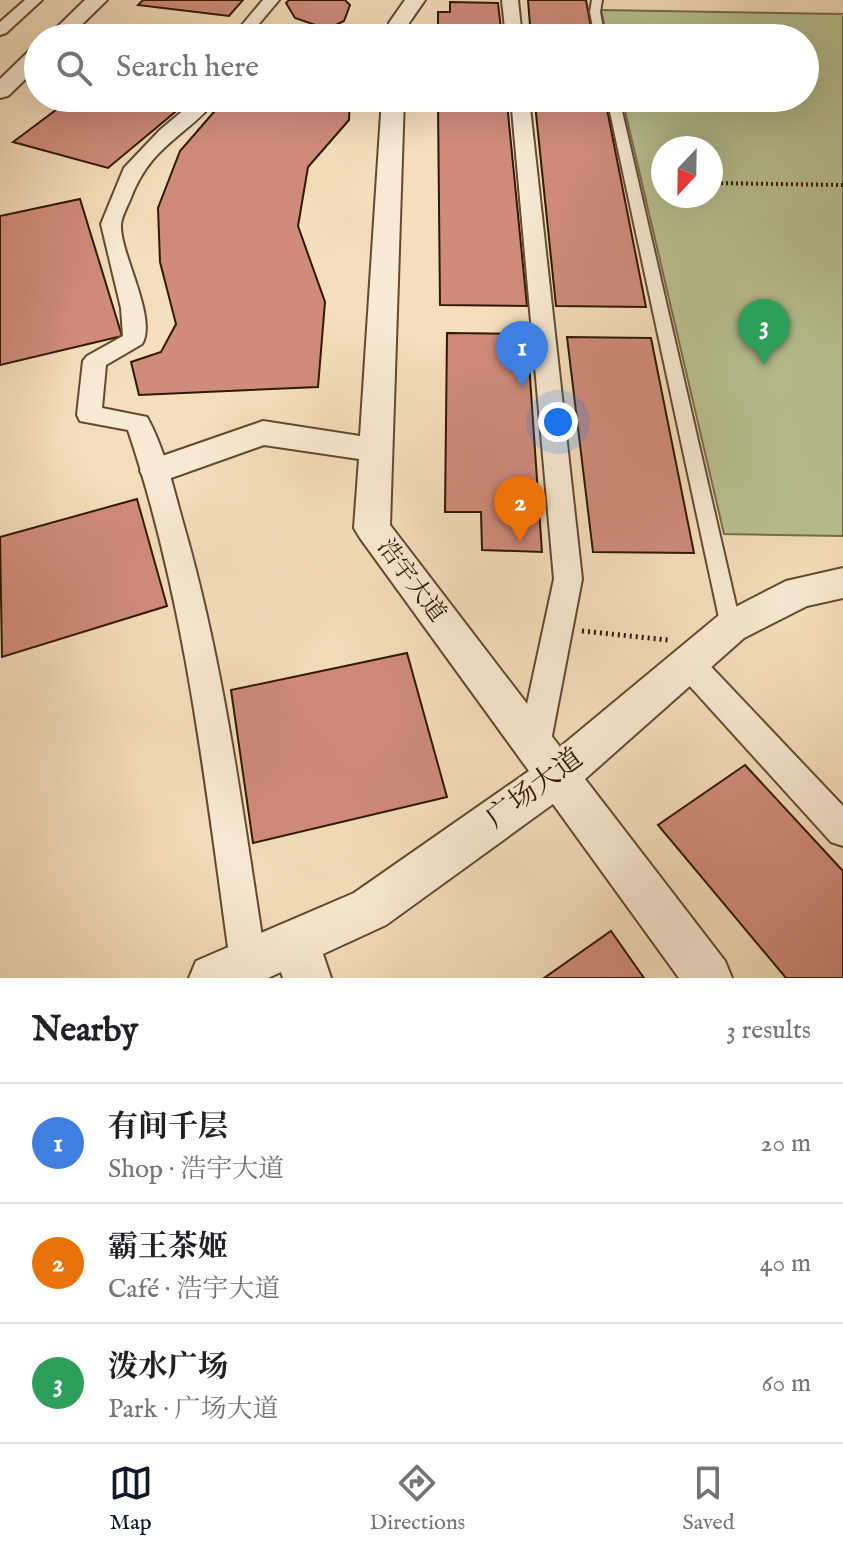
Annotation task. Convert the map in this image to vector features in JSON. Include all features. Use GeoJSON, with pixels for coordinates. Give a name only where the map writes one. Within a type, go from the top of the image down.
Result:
{"type":"FeatureCollection","features":[{"type":"Feature","properties":{"kind":"street"},"geometry":{"type":"LineString","coordinates":[[0,30],[34,0]]}},
{"type":"Feature","properties":{"kind":"street"},"geometry":{"type":"LineString","coordinates":[[71,24],[97,0]]}},
{"type":"Feature","properties":{"kind":"street"},"geometry":{"type":"LineString","coordinates":[[251,24],[271,0]]}},
{"type":"Feature","properties":{"kind":"street"},"geometry":{"type":"LineString","coordinates":[[399,24],[415,0]]}},
{"type":"Feature","properties":{"kind":"street"},"geometry":{"type":"LineString","coordinates":[[510,0],[513,24]]}},
{"type":"Feature","properties":{"kind":"street"},"geometry":{"type":"LineString","coordinates":[[0,91],[24,68]]}},
{"type":"Feature","properties":{"kind":"street"},"geometry":{"type":"LineString","coordinates":[[192,112],[166,134],[131,172],[111,224],[132,308],[134,339],[95,361],[89,415],[138,423],[157,471],[202,660],[230,970]]}},
{"type":"Feature","properties":{"kind":"street","name":"浩宇大道"},"geometry":{"type":"LineString","coordinates":[[392,112],[372,528],[708,978]]}},
{"type":"Feature","properties":{"kind":"street"},"geometry":{"type":"LineString","coordinates":[[521,112],[568,579],[558,628],[545,761]]}},
{"type":"Feature","properties":{"kind":"street"},"geometry":{"type":"LineString","coordinates":[[157,471],[263,433],[375,450]]}},
{"type":"Feature","properties":{"kind":"street","name":"广场大道"},"geometry":{"type":"LineString","coordinates":[[230,970],[302,960],[370,909],[545,761],[710,645],[799,592],[843,583]]}},
{"type":"Feature","properties":{"kind":"street"},"geometry":{"type":"LineString","coordinates":[[710,645],[843,830]]}},
{"type":"Feature","properties":{"kind":"lane"},"geometry":{"type":"LineString","coordinates":[[597,0],[597,24]]}},
{"type":"Feature","properties":{"kind":"lane"},"geometry":{"type":"LineString","coordinates":[[615,112],[710,645]]}},
{"type":"Feature","properties":{"kind":"path"},"geometry":{"type":"LineString","coordinates":[[723,183],[843,185]]}},
{"type":"Feature","properties":{"kind":"path"},"geometry":{"type":"LineString","coordinates":[[558,628],[710,645]]}},
{"type":"Feature","properties":{"kind":"green space"},"geometry":{"type":"Polygon","coordinates":[[[601,10],[843,14],[843,536],[724,534],[625,112],[819,112],[819,24],[604,24],[601,10]]]}},
{"type":"Feature","properties":{"kind":"building"},"geometry":{"type":"Polygon","coordinates":[[[143,0],[243,0],[229,16],[138,5],[143,0]]]}},
{"type":"Feature","properties":{"kind":"building"},"geometry":{"type":"Polygon","coordinates":[[[289,0],[345,0],[350,5],[344,21],[312,24],[295,18],[286,3],[289,0]]]}},
{"type":"Feature","properties":{"kind":"building"},"geometry":{"type":"Polygon","coordinates":[[[528,0],[586,0],[590,24],[530,24],[528,0]]]}},
{"type":"Feature","properties":{"kind":"building"},"geometry":{"type":"Polygon","coordinates":[[[450,2],[498,3],[500,24],[438,24],[438,12],[450,12],[450,2]]]}},
{"type":"Feature","properties":{"kind":"building"},"geometry":{"type":"Polygon","coordinates":[[[53,112],[175,112],[108,168],[13,142],[53,112]]]}},
{"type":"Feature","properties":{"kind":"building"},"geometry":{"type":"Polygon","coordinates":[[[214,112],[349,112],[349,120],[308,167],[298,226],[325,302],[318,387],[139,395],[131,362],[161,352],[176,324],[160,262],[158,208],[180,151],[214,112]]]}},
{"type":"Feature","properties":{"kind":"building"},"geometry":{"type":"Polygon","coordinates":[[[438,112],[508,112],[527,306],[440,305],[438,112]]]}},
{"type":"Feature","properties":{"kind":"building"},"geometry":{"type":"Polygon","coordinates":[[[536,112],[608,112],[646,307],[556,306],[536,112]]]}},
{"type":"Feature","properties":{"kind":"building"},"geometry":{"type":"Polygon","coordinates":[[[80,199],[122,336],[0,365],[0,216],[80,199]]]}},
{"type":"Feature","properties":{"kind":"building"},"geometry":{"type":"Polygon","coordinates":[[[447,333],[527,334],[542,552],[482,550],[481,512],[445,512],[447,333]]]}},
{"type":"Feature","properties":{"kind":"building"},"geometry":{"type":"Polygon","coordinates":[[[567,337],[651,338],[694,553],[593,552],[567,337]]]}},
{"type":"Feature","properties":{"kind":"building"},"geometry":{"type":"Polygon","coordinates":[[[137,499],[167,606],[2,657],[0,537],[137,499]]]}},
{"type":"Feature","properties":{"kind":"building"},"geometry":{"type":"Polygon","coordinates":[[[407,653],[447,797],[253,843],[231,690],[407,653]]]}},
{"type":"Feature","properties":{"kind":"building"},"geometry":{"type":"Polygon","coordinates":[[[745,765],[843,871],[843,978],[786,978],[658,825],[745,765]]]}},
{"type":"Feature","properties":{"kind":"building"},"geometry":{"type":"Polygon","coordinates":[[[611,931],[644,978],[544,978],[611,931]]]}},
{"type":"Feature","properties":{"kind":"place","name":"泼水广场"},"geometry":{"type":"Point","coordinates":[764,365]}},
{"type":"Feature","properties":{"kind":"place","name":"有间千层"},"geometry":{"type":"Point","coordinates":[522,387]}},
{"type":"Feature","properties":{"kind":"place","name":"霸王茶姬"},"geometry":{"type":"Point","coordinates":[520,542]}}]}
